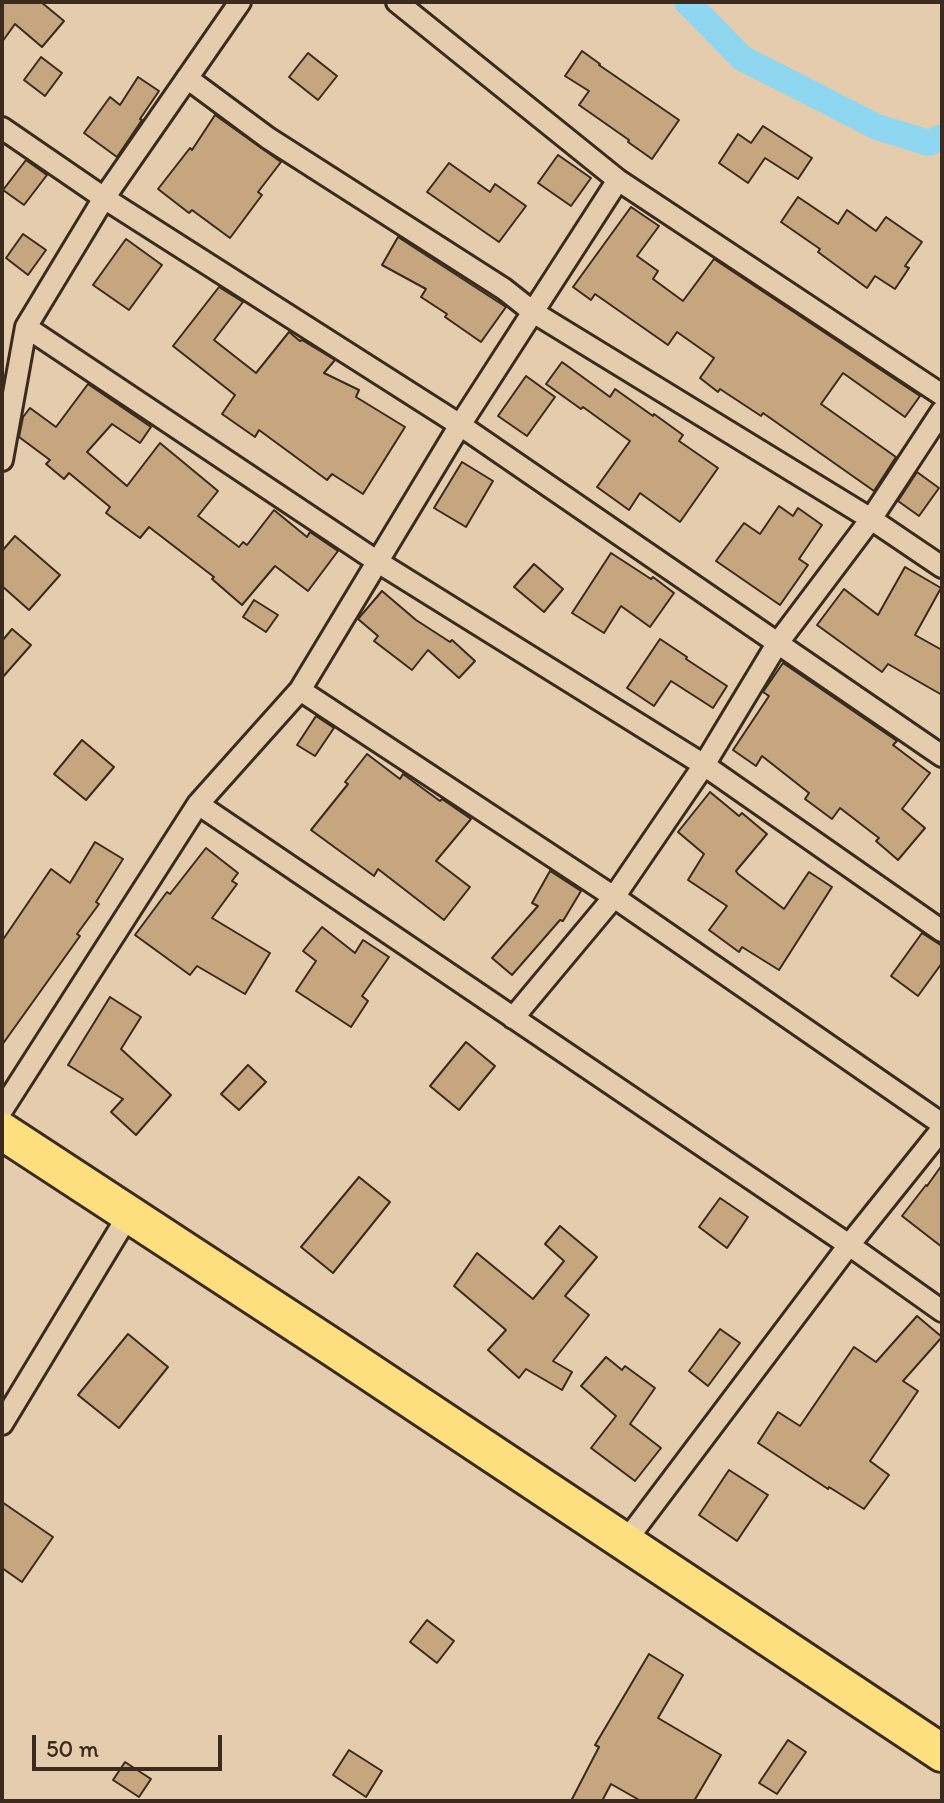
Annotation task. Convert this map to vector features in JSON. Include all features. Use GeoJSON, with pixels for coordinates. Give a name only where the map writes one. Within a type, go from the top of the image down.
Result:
{"type":"FeatureCollection","features":[{"type":"Feature","properties":{"kind":"highway"},"geometry":{"type":"LineString","coordinates":[[2,1131],[942,1753]]}},
{"type":"Feature","properties":{"kind":"street"},"geometry":{"type":"LineString","coordinates":[[2,460],[26,327],[104,198],[240,2]]}},
{"type":"Feature","properties":{"kind":"street"},"geometry":{"type":"LineString","coordinates":[[397,2],[618,180],[942,395]]}},
{"type":"Feature","properties":{"kind":"street"},"geometry":{"type":"LineString","coordinates":[[187,78],[268,138],[504,289],[533,312],[871,519],[942,567]]}},
{"type":"Feature","properties":{"kind":"street"},"geometry":{"type":"LineString","coordinates":[[2,128],[104,198],[460,425],[942,756]]}},
{"type":"Feature","properties":{"kind":"street"},"geometry":{"type":"LineString","coordinates":[[2,1110],[198,804],[300,690],[460,425],[618,180]]}},
{"type":"Feature","properties":{"kind":"street"},"geometry":{"type":"LineString","coordinates":[[26,327],[378,562],[704,765],[942,931]]}},
{"type":"Feature","properties":{"kind":"street"},"geometry":{"type":"LineString","coordinates":[[513,1018],[614,897],[704,765],[777,644],[871,519],[942,411]]}},
{"type":"Feature","properties":{"kind":"street"},"geometry":{"type":"LineString","coordinates":[[300,690],[614,897],[942,1126],[625,1542]]}},
{"type":"Feature","properties":{"kind":"street"},"geometry":{"type":"LineString","coordinates":[[198,804],[942,1311]]}},
{"type":"Feature","properties":{"kind":"street"},"geometry":{"type":"LineString","coordinates":[[2,1424],[129,1214]]}},
{"type":"Feature","properties":{"kind":"building"},"geometry":{"type":"Polygon","coordinates":[[[2,2],[41,2],[64,21],[42,47],[15,24],[2,42],[2,2]]]}},
{"type":"Feature","properties":{"kind":"building"},"geometry":{"type":"Polygon","coordinates":[[[582,51],[679,120],[652,159],[579,105],[589,91],[565,76],[582,51]]]}},
{"type":"Feature","properties":{"kind":"building"},"geometry":{"type":"Polygon","coordinates":[[[308,53],[337,76],[318,100],[289,77],[308,53]]]}},
{"type":"Feature","properties":{"kind":"building"},"geometry":{"type":"Polygon","coordinates":[[[41,57],[62,73],[45,96],[24,80],[41,57]]]}},
{"type":"Feature","properties":{"kind":"building"},"geometry":{"type":"Polygon","coordinates":[[[138,77],[159,91],[117,157],[84,133],[110,97],[120,105],[138,77]]]}},
{"type":"Feature","properties":{"kind":"building"},"geometry":{"type":"Polygon","coordinates":[[[215,115],[281,162],[258,192],[262,195],[230,238],[158,189],[190,148],[192,150],[215,115]]]}},
{"type":"Feature","properties":{"kind":"building"},"geometry":{"type":"Polygon","coordinates":[[[763,126],[812,158],[798,179],[765,158],[748,183],[719,163],[738,134],[751,143],[763,126]]]}},
{"type":"Feature","properties":{"kind":"building"},"geometry":{"type":"Polygon","coordinates":[[[558,155],[591,178],[571,206],[538,183],[558,155]]]}},
{"type":"Feature","properties":{"kind":"building"},"geometry":{"type":"Polygon","coordinates":[[[26,160],[47,175],[24,205],[3,190],[26,160]]]}},
{"type":"Feature","properties":{"kind":"building"},"geometry":{"type":"Polygon","coordinates":[[[449,163],[490,192],[495,184],[526,206],[499,242],[427,192],[449,163]]]}},
{"type":"Feature","properties":{"kind":"building"},"geometry":{"type":"Polygon","coordinates":[[[798,197],[838,224],[847,210],[876,231],[886,217],[922,242],[905,266],[909,268],[895,289],[875,276],[867,288],[781,222],[798,197]]]}},
{"type":"Feature","properties":{"kind":"building"},"geometry":{"type":"Polygon","coordinates":[[[631,207],[659,226],[637,256],[658,271],[653,279],[683,301],[714,259],[920,396],[905,417],[843,373],[821,404],[896,457],[874,491],[763,413],[761,416],[700,378],[714,358],[677,332],[668,345],[595,294],[591,300],[573,287],[631,207]]]}},
{"type":"Feature","properties":{"kind":"building"},"geometry":{"type":"Polygon","coordinates":[[[23,234],[46,250],[28,275],[6,258],[23,234]]]}},
{"type":"Feature","properties":{"kind":"building"},"geometry":{"type":"Polygon","coordinates":[[[398,237],[506,307],[481,342],[421,297],[426,289],[382,265],[398,237]]]}},
{"type":"Feature","properties":{"kind":"building"},"geometry":{"type":"Polygon","coordinates":[[[126,239],[162,265],[129,310],[93,285],[126,239]]]}},
{"type":"Feature","properties":{"kind":"building"},"geometry":{"type":"Polygon","coordinates":[[[219,287],[243,302],[214,340],[256,373],[289,332],[335,360],[324,373],[359,390],[356,397],[405,427],[363,494],[332,474],[327,480],[259,430],[255,437],[222,414],[235,395],[173,346],[219,287]]]}},
{"type":"Feature","properties":{"kind":"building"},"geometry":{"type":"Polygon","coordinates":[[[562,362],[610,397],[615,389],[654,414],[683,435],[679,441],[718,468],[680,522],[640,493],[629,510],[597,487],[630,441],[546,384],[562,362]]]}},
{"type":"Feature","properties":{"kind":"building"},"geometry":{"type":"Polygon","coordinates":[[[526,376],[555,397],[527,436],[498,416],[526,376]]]}},
{"type":"Feature","properties":{"kind":"building"},"geometry":{"type":"Polygon","coordinates":[[[88,384],[151,427],[140,443],[112,424],[87,452],[127,486],[160,443],[218,491],[198,516],[239,547],[243,542],[247,545],[274,510],[307,537],[310,532],[338,551],[308,591],[275,566],[242,605],[212,579],[214,577],[149,527],[140,538],[106,513],[110,507],[69,473],[64,479],[46,464],[50,460],[19,437],[23,417],[30,408],[56,427],[88,384]]]}},
{"type":"Feature","properties":{"kind":"building"},"geometry":{"type":"Polygon","coordinates":[[[462,462],[493,481],[466,527],[434,508],[462,462]]]}},
{"type":"Feature","properties":{"kind":"building"},"geometry":{"type":"Polygon","coordinates":[[[917,472],[939,488],[919,516],[898,501],[917,472]]]}},
{"type":"Feature","properties":{"kind":"building"},"geometry":{"type":"Polygon","coordinates":[[[779,506],[793,516],[798,508],[822,525],[799,559],[808,565],[780,605],[716,561],[744,523],[760,534],[779,506]]]}},
{"type":"Feature","properties":{"kind":"building"},"geometry":{"type":"Polygon","coordinates":[[[15,536],[60,575],[29,610],[2,586],[2,551],[15,536]]]}},
{"type":"Feature","properties":{"kind":"building"},"geometry":{"type":"Polygon","coordinates":[[[611,553],[674,593],[650,627],[621,606],[604,633],[572,613],[611,553]]]}},
{"type":"Feature","properties":{"kind":"building"},"geometry":{"type":"Polygon","coordinates":[[[534,564],[563,589],[544,612],[514,587],[534,564]]]}},
{"type":"Feature","properties":{"kind":"building"},"geometry":{"type":"Polygon","coordinates":[[[905,567],[941,588],[915,635],[942,650],[942,695],[888,664],[882,672],[817,625],[844,589],[878,615],[905,567]]]}},
{"type":"Feature","properties":{"kind":"building"},"geometry":{"type":"Polygon","coordinates":[[[382,591],[416,620],[450,642],[452,640],[475,661],[459,678],[428,650],[412,670],[374,641],[378,636],[358,619],[382,591]]]}},
{"type":"Feature","properties":{"kind":"building"},"geometry":{"type":"Polygon","coordinates":[[[254,600],[278,615],[266,632],[243,617],[254,600]]]}},
{"type":"Feature","properties":{"kind":"building"},"geometry":{"type":"Polygon","coordinates":[[[12,629],[31,645],[2,678],[2,641],[12,629]]]}},
{"type":"Feature","properties":{"kind":"building"},"geometry":{"type":"Polygon","coordinates":[[[660,639],[727,686],[713,708],[671,681],[654,706],[627,688],[660,639]]]}},
{"type":"Feature","properties":{"kind":"building"},"geometry":{"type":"Polygon","coordinates":[[[783,663],[897,741],[893,745],[930,773],[902,809],[925,828],[898,860],[876,841],[879,838],[840,808],[832,819],[805,799],[809,793],[762,756],[756,766],[733,750],[769,696],[763,692],[783,663]]]}},
{"type":"Feature","properties":{"kind":"building"},"geometry":{"type":"Polygon","coordinates":[[[316,716],[334,728],[315,756],[297,745],[316,716]]]}},
{"type":"Feature","properties":{"kind":"building"},"geometry":{"type":"Polygon","coordinates":[[[82,740],[114,767],[86,800],[54,774],[82,740]]]}},
{"type":"Feature","properties":{"kind":"building"},"geometry":{"type":"Polygon","coordinates":[[[367,754],[400,779],[403,774],[471,819],[436,861],[470,887],[444,920],[378,869],[374,876],[311,830],[348,784],[345,782],[367,754]]]}},
{"type":"Feature","properties":{"kind":"building"},"geometry":{"type":"Polygon","coordinates":[[[710,792],[767,834],[736,871],[738,874],[784,909],[809,872],[832,887],[779,970],[742,947],[739,952],[709,930],[727,906],[688,880],[704,854],[678,832],[710,792]]]}},
{"type":"Feature","properties":{"kind":"building"},"geometry":{"type":"Polygon","coordinates":[[[95,842],[123,859],[96,902],[99,904],[77,934],[80,936],[2,1045],[2,941],[51,869],[70,883],[95,842]]]}},
{"type":"Feature","properties":{"kind":"building"},"geometry":{"type":"Polygon","coordinates":[[[206,848],[238,873],[232,881],[237,884],[212,918],[270,953],[245,994],[197,966],[190,975],[135,935],[206,848]]]}},
{"type":"Feature","properties":{"kind":"building"},"geometry":{"type":"Polygon","coordinates":[[[550,871],[581,891],[563,921],[560,920],[512,975],[492,958],[538,906],[532,903],[550,871]]]}},
{"type":"Feature","properties":{"kind":"building"},"geometry":{"type":"Polygon","coordinates":[[[322,927],[355,953],[363,940],[389,957],[362,996],[368,1001],[351,1027],[296,991],[316,961],[303,951],[322,927]]]}},
{"type":"Feature","properties":{"kind":"building"},"geometry":{"type":"Polygon","coordinates":[[[922,933],[942,946],[942,963],[918,996],[891,976],[922,933]]]}},
{"type":"Feature","properties":{"kind":"building"},"geometry":{"type":"Polygon","coordinates":[[[110,997],[141,1017],[121,1049],[171,1095],[136,1135],[111,1112],[123,1099],[68,1065],[110,997]]]}},
{"type":"Feature","properties":{"kind":"building"},"geometry":{"type":"Polygon","coordinates":[[[466,1042],[495,1066],[459,1110],[430,1086],[466,1042]]]}},
{"type":"Feature","properties":{"kind":"building"},"geometry":{"type":"Polygon","coordinates":[[[248,1065],[266,1082],[239,1110],[221,1094],[248,1065]]]}},
{"type":"Feature","properties":{"kind":"building"},"geometry":{"type":"Polygon","coordinates":[[[942,1165],[942,1247],[902,1216],[942,1165]]]}},
{"type":"Feature","properties":{"kind":"building"},"geometry":{"type":"Polygon","coordinates":[[[359,1177],[390,1202],[333,1273],[301,1247],[359,1177]]]}},
{"type":"Feature","properties":{"kind":"building"},"geometry":{"type":"Polygon","coordinates":[[[720,1198],[748,1217],[727,1248],[699,1227],[720,1198]]]}},
{"type":"Feature","properties":{"kind":"building"},"geometry":{"type":"Polygon","coordinates":[[[560,1226],[597,1257],[565,1296],[589,1315],[553,1361],[572,1372],[562,1390],[526,1369],[519,1378],[488,1350],[506,1330],[454,1286],[477,1253],[533,1299],[564,1261],[545,1244],[560,1226]]]}},
{"type":"Feature","properties":{"kind":"building"},"geometry":{"type":"Polygon","coordinates":[[[917,1316],[942,1337],[903,1381],[918,1391],[870,1461],[889,1475],[864,1509],[758,1443],[778,1412],[800,1426],[854,1347],[876,1362],[917,1316]]]}},
{"type":"Feature","properties":{"kind":"building"},"geometry":{"type":"Polygon","coordinates":[[[720,1329],[740,1343],[708,1386],[689,1371],[720,1329]]]}},
{"type":"Feature","properties":{"kind":"building"},"geometry":{"type":"Polygon","coordinates":[[[128,1334],[168,1367],[119,1428],[78,1395],[128,1334]]]}},
{"type":"Feature","properties":{"kind":"building"},"geometry":{"type":"Polygon","coordinates":[[[606,1357],[622,1370],[625,1366],[655,1388],[630,1424],[661,1448],[635,1481],[591,1448],[616,1416],[581,1386],[606,1357]]]}},
{"type":"Feature","properties":{"kind":"building"},"geometry":{"type":"Polygon","coordinates":[[[729,1470],[768,1495],[737,1541],[699,1515],[729,1470]]]}},
{"type":"Feature","properties":{"kind":"building"},"geometry":{"type":"Polygon","coordinates":[[[2,1502],[53,1537],[22,1582],[2,1568],[2,1502]]]}},
{"type":"Feature","properties":{"kind":"building"},"geometry":{"type":"Polygon","coordinates":[[[427,1620],[454,1641],[437,1663],[410,1642],[427,1620]]]}},
{"type":"Feature","properties":{"kind":"building"},"geometry":{"type":"Polygon","coordinates":[[[649,1654],[683,1675],[658,1718],[721,1755],[694,1801],[641,1801],[611,1784],[602,1801],[571,1801],[599,1747],[595,1745],[649,1654]]]}},
{"type":"Feature","properties":{"kind":"building"},"geometry":{"type":"Polygon","coordinates":[[[788,1740],[806,1752],[777,1794],[759,1783],[788,1740]]]}},
{"type":"Feature","properties":{"kind":"building"},"geometry":{"type":"Polygon","coordinates":[[[349,1750],[382,1771],[366,1797],[333,1775],[349,1750]]]}},
{"type":"Feature","properties":{"kind":"building"},"geometry":{"type":"Polygon","coordinates":[[[125,1762],[151,1779],[139,1797],[113,1780],[125,1762]]]}},
{"type":"Feature","properties":{"kind":"waterway"},"geometry":{"type":"LineString","coordinates":[[687,2],[742,58],[877,127],[929,143],[942,137]]}}]}
